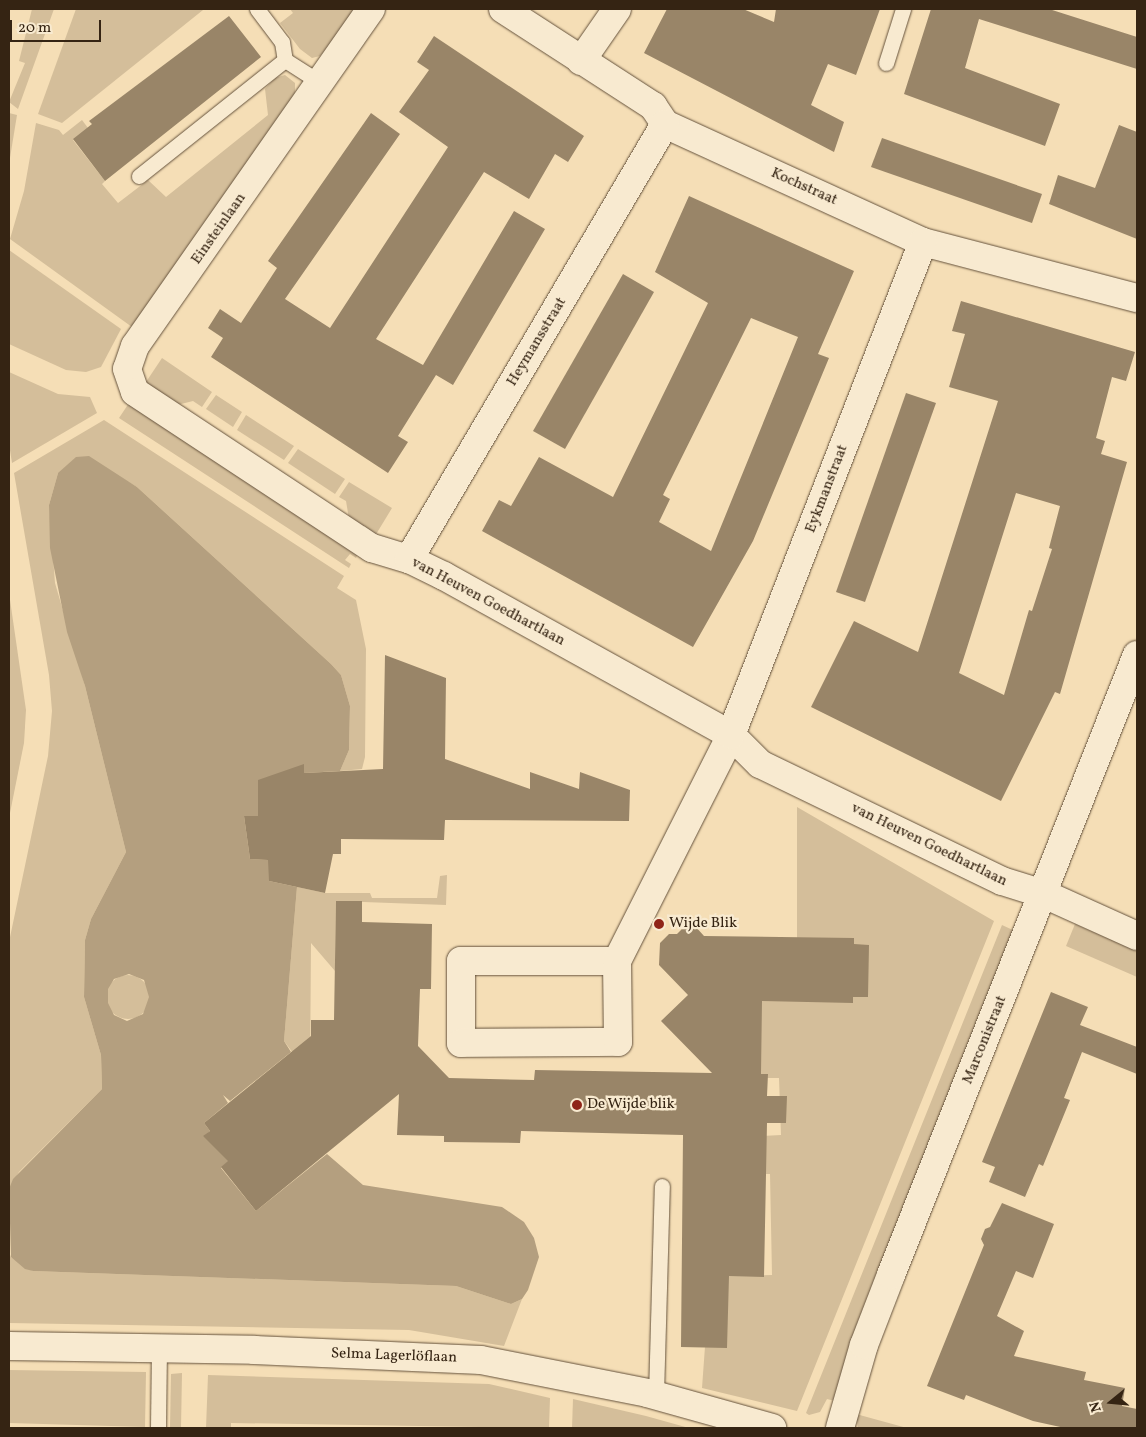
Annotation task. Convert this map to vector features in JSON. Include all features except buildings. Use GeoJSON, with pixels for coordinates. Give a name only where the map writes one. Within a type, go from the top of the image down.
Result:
{"type":"FeatureCollection","features":[{"type":"Feature","properties":{"kind":"street","name":"Einsteinlaan"},"geometry":{"type":"LineString","coordinates":[[128,380],[127,369],[135,346],[371,9]]}},
{"type":"Feature","properties":{"kind":"street","name":"Kochstraat"},"geometry":{"type":"LineString","coordinates":[[504,9],[581,61],[654,106],[666,124],[923,242],[1137,298]]}},
{"type":"Feature","properties":{"kind":"street"},"geometry":{"type":"LineString","coordinates":[[581,61],[617,9]]}},
{"type":"Feature","properties":{"kind":"street","name":"Heymansstraat"},"geometry":{"type":"LineString","coordinates":[[409,560],[666,124]]}},
{"type":"Feature","properties":{"kind":"street","name":"Eykmanstraat"},"geometry":{"type":"LineString","coordinates":[[731,735],[923,242]]}},
{"type":"Feature","properties":{"kind":"street","name":"van Heuven Goedhartlaan"},"geometry":{"type":"LineString","coordinates":[[128,380],[135,392],[372,548],[409,560],[731,735],[760,764],[1002,881],[1044,894],[1137,936]]}},
{"type":"Feature","properties":{"kind":"street","name":"Marconistraat"},"geometry":{"type":"LineString","coordinates":[[840,1428],[864,1345],[884,1292],[1044,894],[1137,655]]}},
{"type":"Feature","properties":{"kind":"street"},"geometry":{"type":"LineString","coordinates":[[617,961],[461,962],[461,1043],[618,1042],[617,961],[731,735]]}},
{"type":"Feature","properties":{"kind":"street","name":"Selma Lagerlöflaan"},"geometry":{"type":"LineString","coordinates":[[9,1346],[481,1360],[656,1395],[772,1428]]}},
{"type":"Feature","properties":{"kind":"lane"},"geometry":{"type":"LineString","coordinates":[[257,9],[282,42],[285,60],[321,83]]}},
{"type":"Feature","properties":{"kind":"lane"},"geometry":{"type":"LineString","coordinates":[[886,63],[903,9]]}},
{"type":"Feature","properties":{"kind":"lane"},"geometry":{"type":"LineString","coordinates":[[139,176],[285,60]]}},
{"type":"Feature","properties":{"kind":"lane"},"geometry":{"type":"LineString","coordinates":[[656,1395],[662,1186]]}},
{"type":"Feature","properties":{"kind":"lane"},"geometry":{"type":"LineString","coordinates":[[158,1428],[159,1349]]}},
{"type":"Feature","properties":{"kind":"shaded area"},"geometry":{"type":"Polygon","coordinates":[[[32,9],[54,9],[18,109],[9,102],[25,63],[19,61],[32,9]]]}},
{"type":"Feature","properties":{"kind":"shaded area"},"geometry":{"type":"Polygon","coordinates":[[[76,9],[203,10],[62,123],[38,114],[76,9]]]}},
{"type":"Feature","properties":{"kind":"shaded area"},"geometry":{"type":"Polygon","coordinates":[[[290,9],[355,9],[320,56],[312,58],[300,49],[280,23],[293,13],[290,9]]]}},
{"type":"Feature","properties":{"kind":"shaded area"},"geometry":{"type":"Polygon","coordinates":[[[285,75],[295,83],[295,96],[132,327],[10,239],[24,191],[36,123],[59,130],[63,135],[82,120],[88,128],[73,140],[105,181],[102,184],[118,203],[148,180],[166,197],[268,115],[265,89],[275,78],[285,75]]]}},
{"type":"Feature","properties":{"kind":"shaded area"},"geometry":{"type":"Polygon","coordinates":[[[9,113],[17,115],[9,164],[9,113]]]}},
{"type":"Feature","properties":{"kind":"shaded area"},"geometry":{"type":"Polygon","coordinates":[[[9,250],[121,329],[101,367],[86,372],[66,370],[9,344],[9,250]]]}},
{"type":"Feature","properties":{"kind":"shaded area"},"geometry":{"type":"Polygon","coordinates":[[[162,358],[212,392],[202,407],[193,401],[177,405],[150,388],[146,382],[162,358]]]}},
{"type":"Feature","properties":{"kind":"shaded area"},"geometry":{"type":"Polygon","coordinates":[[[9,372],[58,394],[90,397],[97,413],[12,463],[9,444],[9,372]]]}},
{"type":"Feature","properties":{"kind":"shaded area"},"geometry":{"type":"Polygon","coordinates":[[[216,395],[242,412],[233,427],[206,409],[216,395]]]}},
{"type":"Feature","properties":{"kind":"shaded area"},"geometry":{"type":"Polygon","coordinates":[[[129,403],[358,553],[356,558],[350,554],[345,560],[351,564],[349,568],[119,418],[129,403]]]}},
{"type":"Feature","properties":{"kind":"shaded area"},"geometry":{"type":"Polygon","coordinates":[[[246,415],[294,446],[284,460],[237,430],[246,415]]]}},
{"type":"Feature","properties":{"kind":"shaded area"},"geometry":{"type":"Polygon","coordinates":[[[104,420],[344,576],[337,588],[356,600],[366,649],[365,757],[362,769],[340,771],[349,750],[350,706],[341,675],[331,664],[137,487],[115,474],[58,473],[49,505],[55,583],[85,686],[126,852],[91,919],[85,940],[84,997],[101,1055],[102,1089],[19,1172],[9,1189],[9,942],[48,756],[52,711],[49,675],[14,473],[104,420]]]}},
{"type":"Feature","properties":{"kind":"shaded area"},"geometry":{"type":"Polygon","coordinates":[[[298,449],[345,479],[335,494],[288,463],[298,449]]]}},
{"type":"Feature","properties":{"kind":"shaded area"},"geometry":{"type":"Polygon","coordinates":[[[89,456],[137,487],[331,664],[341,675],[350,706],[349,750],[340,771],[304,773],[304,765],[258,816],[244,816],[250,859],[272,860],[269,881],[297,887],[284,1041],[291,1052],[230,1101],[223,1095],[228,1103],[204,1123],[210,1131],[203,1137],[211,1132],[232,1158],[221,1168],[256,1211],[327,1154],[363,1185],[502,1207],[524,1222],[534,1238],[539,1257],[528,1290],[522,1299],[511,1304],[456,1286],[33,1271],[25,1269],[11,1257],[9,1189],[13,1179],[102,1089],[101,1055],[84,997],[85,940],[91,919],[126,852],[85,686],[67,632],[50,548],[49,505],[58,473],[76,457],[89,456]],[[129,974],[114,979],[108,989],[108,1003],[114,1015],[127,1021],[143,1014],[149,997],[144,980],[129,974]]]}},
{"type":"Feature","properties":{"kind":"shaded area"},"geometry":{"type":"Polygon","coordinates":[[[349,482],[392,508],[375,536],[349,519],[346,501],[339,497],[349,482]]]}},
{"type":"Feature","properties":{"kind":"shaded area"},"geometry":{"type":"Polygon","coordinates":[[[9,593],[26,710],[24,743],[9,818],[9,593]]]}},
{"type":"Feature","properties":{"kind":"shaded area"},"geometry":{"type":"Polygon","coordinates":[[[797,807],[994,921],[797,1411],[702,1388],[708,1305],[716,1276],[772,1275],[770,1174],[761,1174],[761,1136],[781,1135],[779,1078],[755,1078],[753,991],[797,941],[797,807]]]}},
{"type":"Feature","properties":{"kind":"shaded area"},"geometry":{"type":"Polygon","coordinates":[[[447,875],[446,905],[336,901],[335,971],[311,943],[310,1076],[284,1041],[297,887],[325,893],[370,893],[372,898],[437,898],[440,876],[447,875]]]}},
{"type":"Feature","properties":{"kind":"shaded area"},"geometry":{"type":"Polygon","coordinates":[[[1075,924],[1137,951],[1137,977],[1066,946],[1075,924]]]}},
{"type":"Feature","properties":{"kind":"shaded area"},"geometry":{"type":"Polygon","coordinates":[[[1002,925],[1015,931],[835,1401],[827,1399],[820,1412],[809,1415],[806,1413],[1002,925]]]}},
{"type":"Feature","properties":{"kind":"shaded area"},"geometry":{"type":"Polygon","coordinates":[[[124,975],[132,975],[144,981],[150,997],[144,1013],[132,1019],[124,1019],[112,1013],[106,1001],[106,993],[112,981],[124,975]]]}},
{"type":"Feature","properties":{"kind":"shaded area"},"geometry":{"type":"Polygon","coordinates":[[[9,1252],[11,1257],[33,1271],[456,1286],[511,1304],[522,1299],[504,1346],[409,1330],[9,1323],[9,1252]]]}},
{"type":"Feature","properties":{"kind":"shaded area"},"geometry":{"type":"Polygon","coordinates":[[[9,1370],[146,1372],[145,1427],[9,1423],[9,1370]]]}},
{"type":"Feature","properties":{"kind":"shaded area"},"geometry":{"type":"Polygon","coordinates":[[[182,1373],[181,1428],[170,1428],[171,1374],[182,1373]]]}},
{"type":"Feature","properties":{"kind":"shaded area"},"geometry":{"type":"Polygon","coordinates":[[[208,1375],[489,1384],[550,1398],[549,1428],[231,1423],[231,1428],[206,1428],[208,1375]]]}},
{"type":"Feature","properties":{"kind":"shaded area"},"geometry":{"type":"Polygon","coordinates":[[[573,1399],[646,1416],[689,1428],[572,1428],[573,1399]]]}},
{"type":"Feature","properties":{"kind":"shaded area"},"geometry":{"type":"Polygon","coordinates":[[[856,1414],[907,1428],[858,1428],[856,1414]]]}},
{"type":"Feature","properties":{"kind":"place","name":"Wijde Blik"},"geometry":{"type":"Point","coordinates":[659,924]}},
{"type":"Feature","properties":{"kind":"place","name":"De Wijde blik"},"geometry":{"type":"Point","coordinates":[577,1105]}}]}
